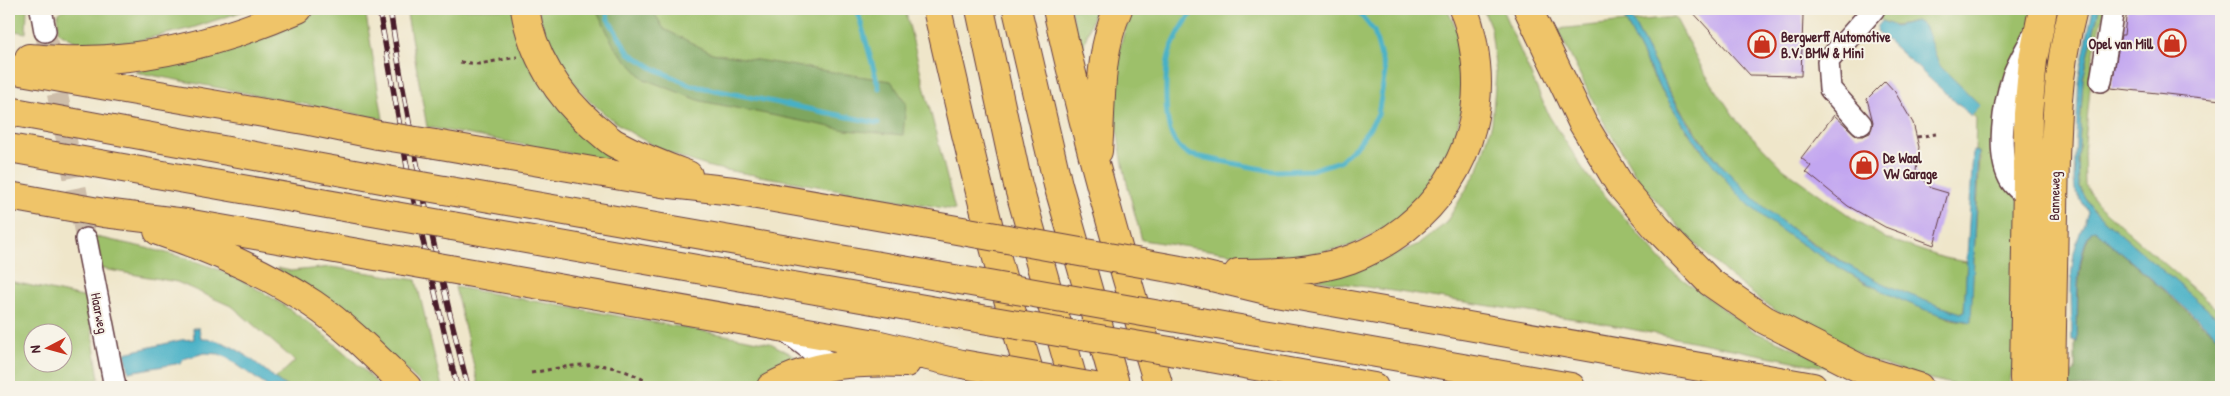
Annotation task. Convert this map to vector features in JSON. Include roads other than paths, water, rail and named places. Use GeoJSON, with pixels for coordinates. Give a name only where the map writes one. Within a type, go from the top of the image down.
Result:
{"type":"FeatureCollection","features":[{"type":"Feature","properties":{"kind":"main road"},"geometry":{"type":"LineString","coordinates":[[9,57],[83,60],[150,55],[222,39],[298,9]]}},
{"type":"Feature","properties":{"kind":"main road"},"geometry":{"type":"LineString","coordinates":[[525,9],[527,25],[538,53],[550,77],[574,110],[612,142],[657,164],[734,191]]}},
{"type":"Feature","properties":{"kind":"main road"},"geometry":{"type":"LineString","coordinates":[[937,9],[971,160],[996,259],[1034,387]]}},
{"type":"Feature","properties":{"kind":"main road"},"geometry":{"type":"LineString","coordinates":[[980,9],[1018,185],[1075,387]]}},
{"type":"Feature","properties":{"kind":"main road"},"geometry":{"type":"LineString","coordinates":[[1017,9],[1058,185],[1116,387]]}},
{"type":"Feature","properties":{"kind":"main road"},"geometry":{"type":"LineString","coordinates":[[1057,9],[1097,175],[1159,387]]}},
{"type":"Feature","properties":{"kind":"main road"},"geometry":{"type":"LineString","coordinates":[[1097,175],[1102,68],[1106,43],[1118,9]]}},
{"type":"Feature","properties":{"kind":"main road"},"geometry":{"type":"LineString","coordinates":[[1191,272],[1297,272],[1350,259],[1379,246],[1416,219],[1437,197],[1458,167],[1468,144],[1475,119],[1478,82],[1476,58],[1471,32],[1463,9]]}},
{"type":"Feature","properties":{"kind":"main road"},"geometry":{"type":"LineString","coordinates":[[1528,9],[1582,122],[1620,185],[1657,228],[1710,282],[1765,320],[1861,369],[1919,387]]}},
{"type":"Feature","properties":{"kind":"main road","name":"Banneweg"},"geometry":{"type":"LineString","coordinates":[[2051,384],[2056,129],[2064,48],[2073,9]]}},
{"type":"Feature","properties":{"kind":"main road","name":"Banneweg"},"geometry":{"type":"LineString","coordinates":[[2024,379],[2028,114],[2033,60],[2041,18]]}},
{"type":"Feature","properties":{"kind":"main road"},"geometry":{"type":"LineString","coordinates":[[9,69],[310,121],[378,135],[662,183],[734,191],[923,224],[1191,272],[1270,291],[1813,387]]}},
{"type":"Feature","properties":{"kind":"main road"},"geometry":{"type":"LineString","coordinates":[[9,111],[387,180],[1571,387]]}},
{"type":"Feature","properties":{"kind":"main road"},"geometry":{"type":"LineString","coordinates":[[9,148],[1374,387]]}},
{"type":"Feature","properties":{"kind":"main road"},"geometry":{"type":"LineString","coordinates":[[9,196],[104,213],[186,223],[779,326],[876,344],[962,364],[1095,387]]}},
{"type":"Feature","properties":{"kind":"main road"},"geometry":{"type":"LineString","coordinates":[[104,213],[199,246],[257,272],[313,304],[358,340],[407,387]]}},
{"type":"Feature","properties":{"kind":"main road"},"geometry":{"type":"LineString","coordinates":[[772,387],[799,374],[837,365],[872,362],[962,364]]}},
{"type":"Feature","properties":{"kind":"street"},"geometry":{"type":"LineString","coordinates":[[41,9],[45,31]]}},
{"type":"Feature","properties":{"kind":"street"},"geometry":{"type":"LineString","coordinates":[[2101,81],[2113,9]]}},
{"type":"Feature","properties":{"kind":"street"},"geometry":{"type":"LineString","coordinates":[[1861,124],[1830,88],[1828,61],[1869,15]]}},
{"type":"Feature","properties":{"kind":"street","name":"Haarweg"},"geometry":{"type":"LineString","coordinates":[[86,239],[115,387]]}},
{"type":"Feature","properties":{"kind":"street"},"geometry":{"type":"LineString","coordinates":[[779,326],[824,360],[837,365]]}},
{"type":"Feature","properties":{"kind":"water"},"geometry":{"type":"Polygon","coordinates":[[[1620,9],[1627,9],[1662,79],[1686,119],[1712,154],[1741,185],[1773,214],[1807,240],[1843,262],[1881,282],[1920,299],[1961,313],[1964,312],[1973,151],[1979,152],[1971,322],[1920,308],[1872,286],[1800,243],[1749,205],[1729,184],[1690,135],[1652,74],[1620,9]]]}},
{"type":"Feature","properties":{"kind":"water"},"geometry":{"type":"Polygon","coordinates":[[[2093,9],[2099,9],[2083,79],[2078,162],[2079,187],[2093,210],[2221,321],[2221,339],[2095,230],[2091,231],[2086,242],[2079,269],[2077,341],[2072,340],[2072,264],[2088,212],[2075,190],[2074,179],[2079,76],[2093,9]]]}},
{"type":"Feature","properties":{"kind":"water"},"geometry":{"type":"Polygon","coordinates":[[[1882,21],[1895,26],[1916,21],[1924,26],[1940,66],[1981,106],[1971,116],[1877,31],[1882,21]]]}},
{"type":"Feature","properties":{"kind":"water"},"geometry":{"type":"Polygon","coordinates":[[[193,328],[199,328],[201,339],[213,340],[236,349],[287,387],[268,387],[219,354],[205,353],[183,359],[181,363],[129,372],[125,353],[181,340],[194,339],[193,328]]]}},
{"type":"Feature","properties":{"kind":"waterway"},"geometry":{"type":"LineString","coordinates":[[606,9],[608,19],[629,53],[655,69],[690,85],[878,123]]}},
{"type":"Feature","properties":{"kind":"waterway"},"geometry":{"type":"LineString","coordinates":[[857,9],[879,88]]}},
{"type":"Feature","properties":{"kind":"waterway"},"geometry":{"type":"LineString","coordinates":[[1194,9],[1176,38],[1171,49],[1167,68],[1167,117],[1173,139],[1190,155],[1273,171],[1311,170],[1340,161],[1359,143],[1378,115],[1385,72],[1374,31],[1356,9]]}},
{"type":"Feature","properties":{"kind":"tunnel"},"geometry":{"type":"LineString","coordinates":[[45,31],[86,239]]}},
{"type":"Feature","properties":{"kind":"railway"},"geometry":{"type":"LineString","coordinates":[[379,9],[411,189],[457,387]]}},
{"type":"Feature","properties":{"kind":"railway"},"geometry":{"type":"LineString","coordinates":[[390,9],[424,199],[468,387]]}},
{"type":"Feature","properties":{"kind":"place","name":"Opel van Mill"},"geometry":{"type":"Point","coordinates":[2172,43]}},
{"type":"Feature","properties":{"kind":"place","name":"Bergwerff Automotive B.V. BMW & Mini"},"geometry":{"type":"Point","coordinates":[1762,44]}},
{"type":"Feature","properties":{"kind":"place","name":"De Waal VW Garage"},"geometry":{"type":"Point","coordinates":[1864,165]}}]}
